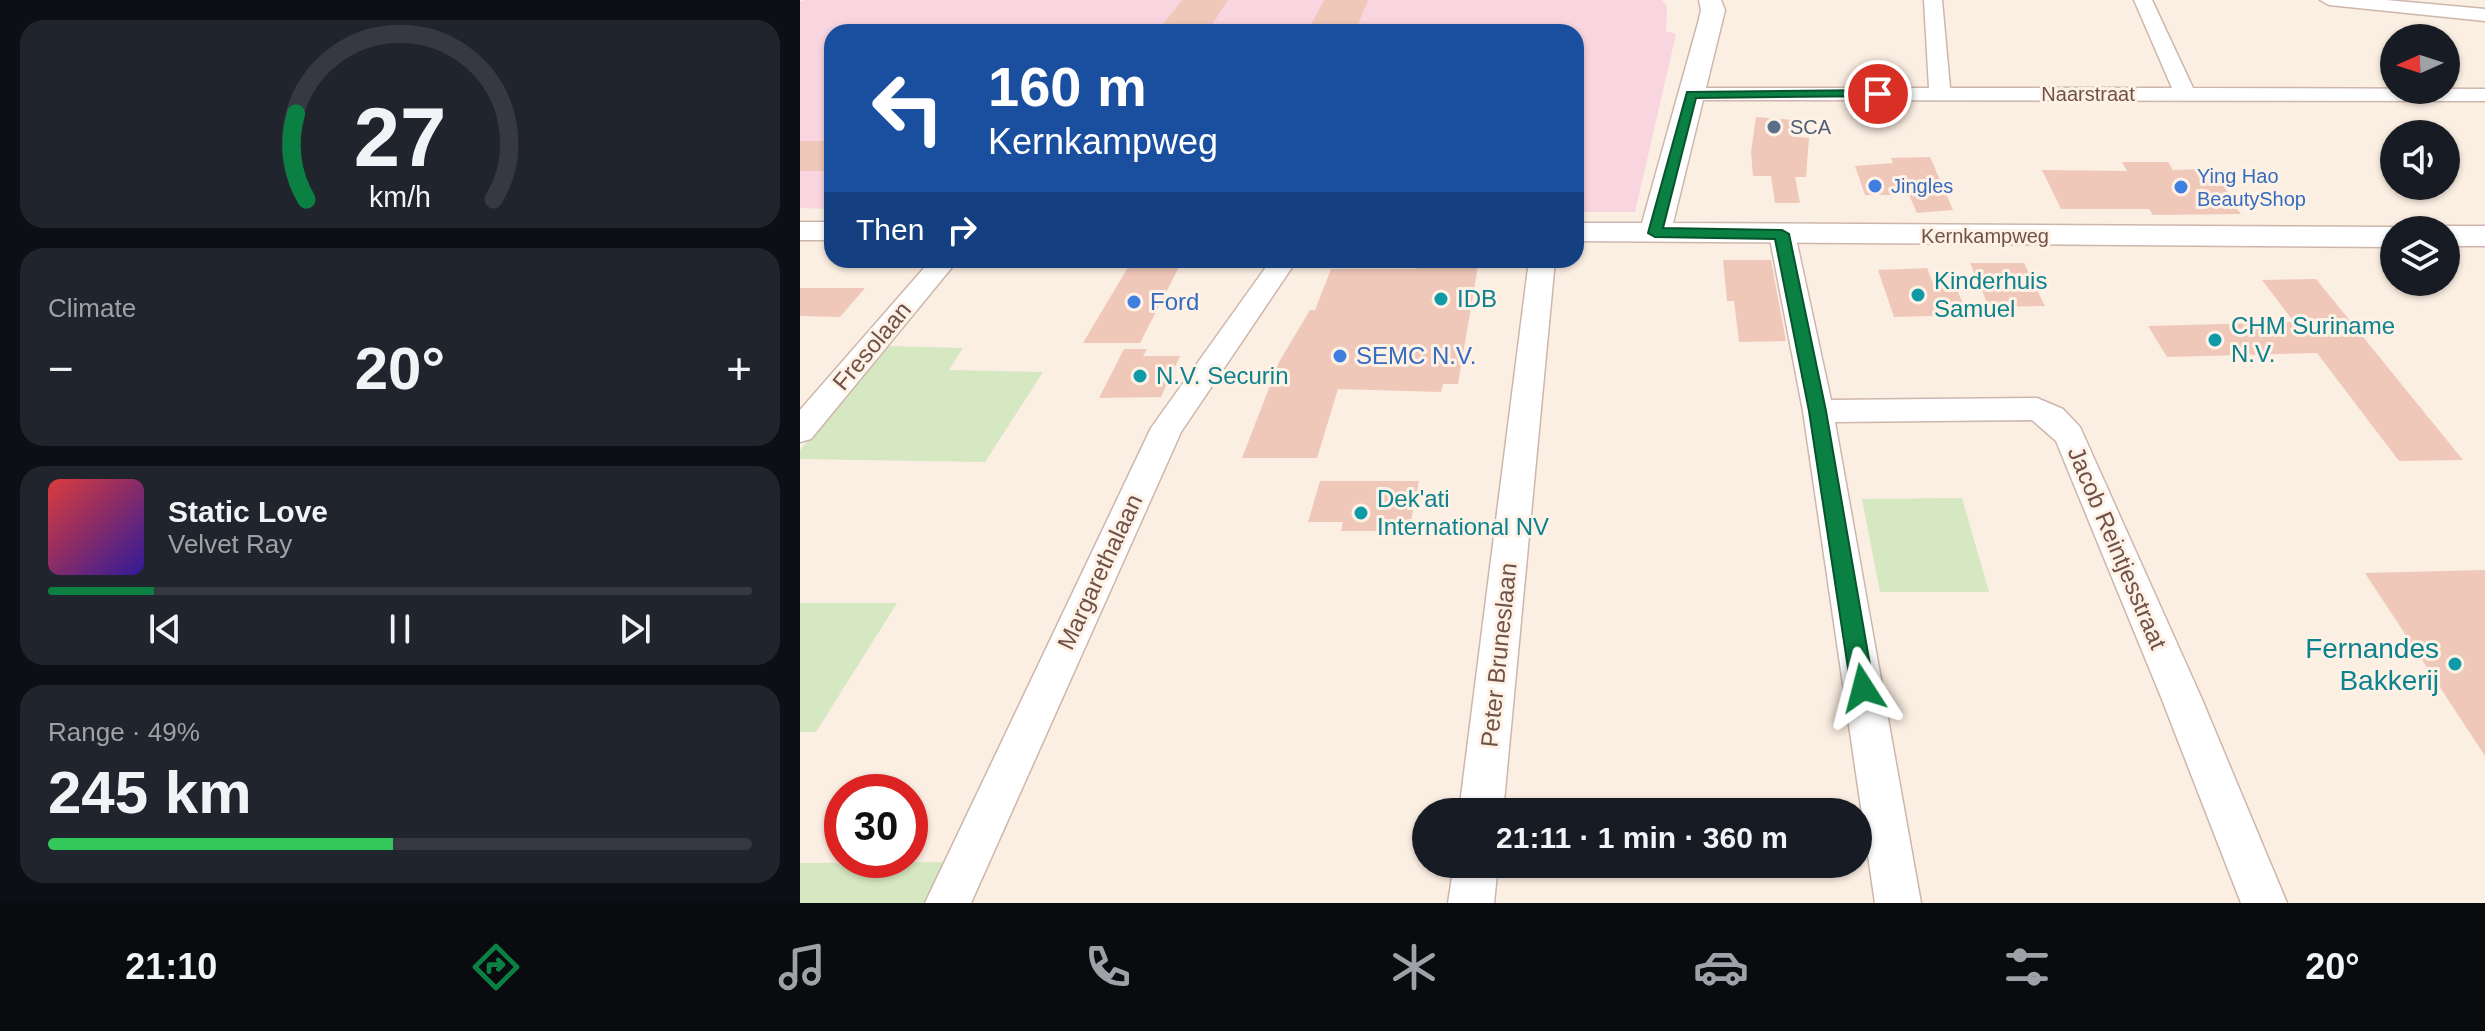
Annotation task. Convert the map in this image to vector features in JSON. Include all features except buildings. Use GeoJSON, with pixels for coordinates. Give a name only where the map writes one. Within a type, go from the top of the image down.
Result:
{"type":"FeatureCollection","features":[{"type":"Feature","properties":{"kind":"street"},"geometry":{"type":"LineString","coordinates":[[1655,233],[1710,23],[1713,10],[1710,0]]}},
{"type":"Feature","properties":{"kind":"street"},"geometry":{"type":"LineString","coordinates":[[1933,0],[1940,94]]}},
{"type":"Feature","properties":{"kind":"street"},"geometry":{"type":"LineString","coordinates":[[2143,0],[2185,94]]}},
{"type":"Feature","properties":{"kind":"street"},"geometry":{"type":"LineString","coordinates":[[2329,0],[2485,15]]}},
{"type":"Feature","properties":{"kind":"street","name":"Naarstraat"},"geometry":{"type":"LineString","coordinates":[[1691,94],[2485,95]]}},
{"type":"Feature","properties":{"kind":"street"},"geometry":{"type":"LineString","coordinates":[[800,231],[824,231]]}},
{"type":"Feature","properties":{"kind":"street","name":"Kernkampweg"},"geometry":{"type":"LineString","coordinates":[[1584,232],[2380,237]]}},
{"type":"Feature","properties":{"kind":"street"},"geometry":{"type":"LineString","coordinates":[[1782,234],[1818,411],[1898,903]]}},
{"type":"Feature","properties":{"kind":"street"},"geometry":{"type":"LineString","coordinates":[[2460,236],[2485,236]]}},
{"type":"Feature","properties":{"kind":"street","name":"Fresolaan"},"geometry":{"type":"LineString","coordinates":[[800,431],[938,268]]}},
{"type":"Feature","properties":{"kind":"street","name":"Margarethalaan"},"geometry":{"type":"LineString","coordinates":[[948,903],[1167,428],[1278,268]]}},
{"type":"Feature","properties":{"kind":"street","name":"Peter Bruneslaan"},"geometry":{"type":"LineString","coordinates":[[1483,798],[1541,268]]}},
{"type":"Feature","properties":{"kind":"street","name":"Jacob Reintjesstraat"},"geometry":{"type":"LineString","coordinates":[[1818,411],[2037,409],[2052,417],[2069,435],[2181,697],[2264,903]]}},
{"type":"Feature","properties":{"kind":"street"},"geometry":{"type":"LineString","coordinates":[[1471,903],[1474,878]]}},
{"type":"Feature","properties":{"kind":"shaded area"},"geometry":{"type":"Polygon","coordinates":[[[1662,0],[1667,7],[1666,31],[1676,34],[1635,212],[1584,212],[1584,24],[824,24],[824,209],[800,208],[800,2],[1662,0]]]}},
{"type":"Feature","properties":{"kind":"green space"},"geometry":{"type":"Polygon","coordinates":[[[887,346],[963,348],[949,370],[1043,372],[985,462],[800,459],[800,450],[887,346]]]}},
{"type":"Feature","properties":{"kind":"green space"},"geometry":{"type":"Polygon","coordinates":[[[1962,498],[1989,592],[1880,592],[1862,499],[1962,498]]]}},
{"type":"Feature","properties":{"kind":"green space"},"geometry":{"type":"Polygon","coordinates":[[[800,603],[897,603],[816,732],[800,732],[800,603]]]}},
{"type":"Feature","properties":{"kind":"green space"},"geometry":{"type":"Polygon","coordinates":[[[928,862],[946,862],[927,903],[800,903],[800,863],[824,863],[824,878],[928,878],[928,862]]]}},
{"type":"Feature","properties":{"kind":"place","name":"SCA"},"geometry":{"type":"Point","coordinates":[1774,127]}},
{"type":"Feature","properties":{"kind":"place","name":"Jingles"},"geometry":{"type":"Point","coordinates":[1875,186]}},
{"type":"Feature","properties":{"kind":"place","name":"Ying Hao BeautyShop"},"geometry":{"type":"Point","coordinates":[2181,187]}},
{"type":"Feature","properties":{"kind":"place","name":"Kinderhuis Samuel"},"geometry":{"type":"Point","coordinates":[1918,295]}},
{"type":"Feature","properties":{"kind":"place","name":"IDB"},"geometry":{"type":"Point","coordinates":[1441,299]}},
{"type":"Feature","properties":{"kind":"place","name":"Ford"},"geometry":{"type":"Point","coordinates":[1134,302]}},
{"type":"Feature","properties":{"kind":"place","name":"CHM Suriname N.V."},"geometry":{"type":"Point","coordinates":[2215,340]}},
{"type":"Feature","properties":{"kind":"place","name":"SEMC N.V."},"geometry":{"type":"Point","coordinates":[1340,356]}},
{"type":"Feature","properties":{"kind":"place","name":"N.V. Securin"},"geometry":{"type":"Point","coordinates":[1140,376]}},
{"type":"Feature","properties":{"kind":"place","name":"Dek'ati International NV"},"geometry":{"type":"Point","coordinates":[1361,513]}},
{"type":"Feature","properties":{"kind":"place","name":"Fernandes Bakkerij"},"geometry":{"type":"Point","coordinates":[2455,664]}},
{"type":"Feature","properties":{"kind":"route"},"geometry":{"type":"LineString","coordinates":[[1863,688],[1818,411],[1782,234],[1655,233],[1691,94],[1878,94]]}}]}
